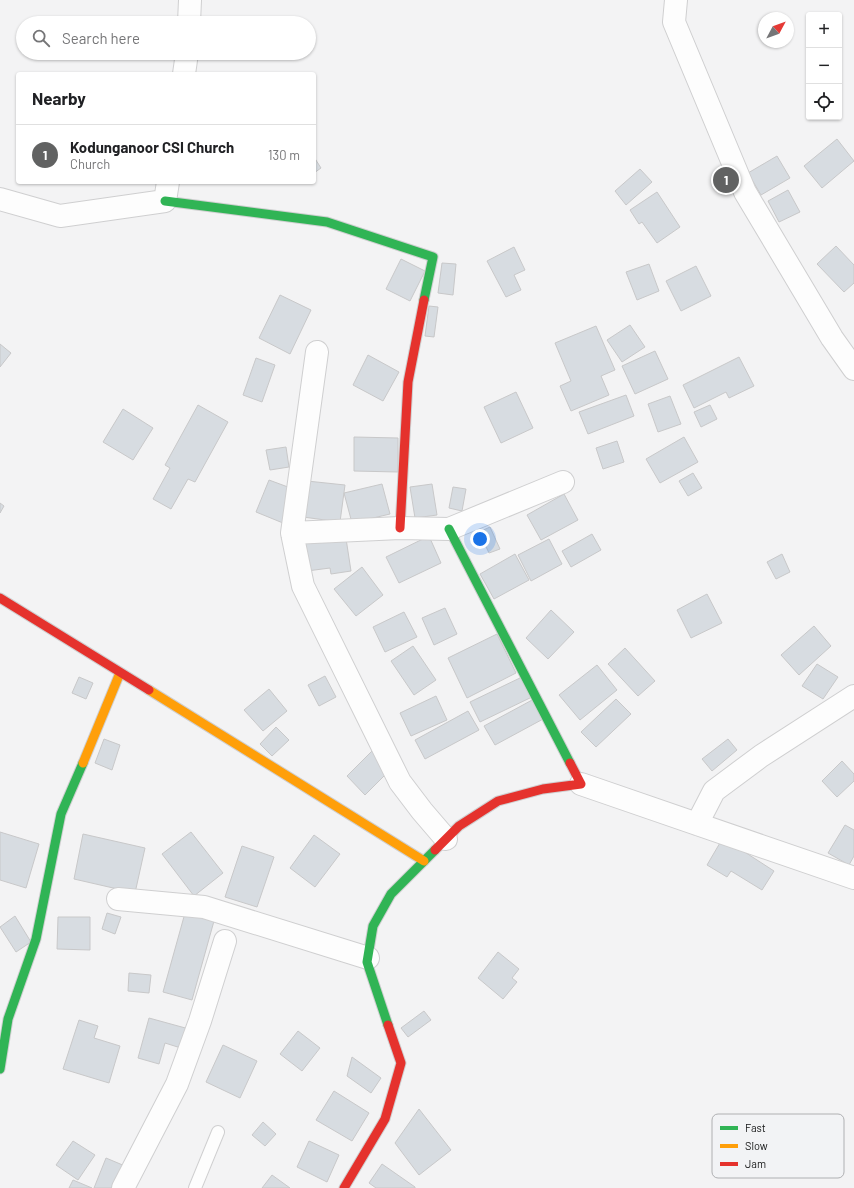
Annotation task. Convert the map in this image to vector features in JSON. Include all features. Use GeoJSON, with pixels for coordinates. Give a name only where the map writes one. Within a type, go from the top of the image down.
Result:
{"type":"FeatureCollection","features":[{"type":"Feature","properties":{"kind":"street"},"geometry":{"type":"LineString","coordinates":[[189,16],[190,0]]}},
{"type":"Feature","properties":{"kind":"street"},"geometry":{"type":"LineString","coordinates":[[676,0],[674,22],[746,192],[832,338],[854,370]]}},
{"type":"Feature","properties":{"kind":"street"},"geometry":{"type":"LineString","coordinates":[[184,72],[186,60]]}},
{"type":"Feature","properties":{"kind":"street"},"geometry":{"type":"LineString","coordinates":[[0,199],[60,216],[166,192],[327,222],[433,257],[408,382],[400,528]]}},
{"type":"Feature","properties":{"kind":"street"},"geometry":{"type":"LineString","coordinates":[[317,352],[292,533],[303,586],[396,775],[422,811],[446,839]]}},
{"type":"Feature","properties":{"kind":"street"},"geometry":{"type":"LineString","coordinates":[[292,533],[400,528],[449,529],[563,482]]}},
{"type":"Feature","properties":{"kind":"street"},"geometry":{"type":"LineString","coordinates":[[449,529],[581,784]]}},
{"type":"Feature","properties":{"kind":"street"},"geometry":{"type":"LineString","coordinates":[[0,598],[424,861]]}},
{"type":"Feature","properties":{"kind":"street"},"geometry":{"type":"LineString","coordinates":[[0,1069],[8,1019],[36,938],[61,814],[120,673]]}},
{"type":"Feature","properties":{"kind":"street"},"geometry":{"type":"LineString","coordinates":[[697,824],[714,791],[761,756],[854,696]]}},
{"type":"Feature","properties":{"kind":"street"},"geometry":{"type":"LineString","coordinates":[[344,1188],[385,1119],[401,1063],[367,962],[373,926],[391,894],[459,826],[498,801],[543,789],[581,784],[854,878]]}},
{"type":"Feature","properties":{"kind":"street"},"geometry":{"type":"LineString","coordinates":[[118,899],[204,907],[368,958]]}},
{"type":"Feature","properties":{"kind":"street"},"geometry":{"type":"LineString","coordinates":[[123,1188],[177,1084],[200,1022],[225,941]]}},
{"type":"Feature","properties":{"kind":"lane"},"geometry":{"type":"LineString","coordinates":[[194,1188],[218,1132]]}},
{"type":"Feature","properties":{"kind":"building"},"geometry":{"type":"Polygon","coordinates":[[[837,139],[854,161],[822,188],[804,166],[837,139]]]}},
{"type":"Feature","properties":{"kind":"building"},"geometry":{"type":"Polygon","coordinates":[[[777,156],[790,178],[761,195],[748,173],[777,156]]]}},
{"type":"Feature","properties":{"kind":"building"},"geometry":{"type":"Polygon","coordinates":[[[316,160],[321,168],[316,172],[316,160]]]}},
{"type":"Feature","properties":{"kind":"building"},"geometry":{"type":"Polygon","coordinates":[[[640,169],[652,182],[626,205],[615,191],[640,169]]]}},
{"type":"Feature","properties":{"kind":"building"},"geometry":{"type":"Polygon","coordinates":[[[788,190],[800,212],[779,222],[768,201],[788,190]]]}},
{"type":"Feature","properties":{"kind":"building"},"geometry":{"type":"Polygon","coordinates":[[[657,192],[680,227],[657,243],[642,222],[639,224],[630,210],[657,192]]]}},
{"type":"Feature","properties":{"kind":"building"},"geometry":{"type":"Polygon","coordinates":[[[836,246],[854,265],[854,283],[844,292],[817,264],[836,246]]]}},
{"type":"Feature","properties":{"kind":"building"},"geometry":{"type":"Polygon","coordinates":[[[514,247],[525,270],[514,275],[521,290],[506,297],[487,261],[514,247]]]}},
{"type":"Feature","properties":{"kind":"building"},"geometry":{"type":"Polygon","coordinates":[[[401,259],[425,271],[410,301],[386,289],[401,259]]]}},
{"type":"Feature","properties":{"kind":"building"},"geometry":{"type":"Polygon","coordinates":[[[442,263],[456,264],[453,295],[438,293],[442,263]]]}},
{"type":"Feature","properties":{"kind":"building"},"geometry":{"type":"Polygon","coordinates":[[[649,264],[659,291],[637,300],[626,272],[649,264]]]}},
{"type":"Feature","properties":{"kind":"building"},"geometry":{"type":"Polygon","coordinates":[[[696,266],[711,296],[681,311],[666,281],[696,266]]]}},
{"type":"Feature","properties":{"kind":"building"},"geometry":{"type":"Polygon","coordinates":[[[280,295],[311,310],[290,354],[259,338],[280,295]]]}},
{"type":"Feature","properties":{"kind":"building"},"geometry":{"type":"Polygon","coordinates":[[[429,306],[438,307],[434,337],[425,336],[429,306]]]}},
{"type":"Feature","properties":{"kind":"building"},"geometry":{"type":"Polygon","coordinates":[[[630,325],[645,347],[622,362],[607,340],[630,325]]]}},
{"type":"Feature","properties":{"kind":"building"},"geometry":{"type":"Polygon","coordinates":[[[596,326],[615,370],[601,376],[609,395],[571,411],[560,386],[571,381],[555,343],[596,326]]]}},
{"type":"Feature","properties":{"kind":"building"},"geometry":{"type":"Polygon","coordinates":[[[0,344],[11,353],[0,367],[0,344]]]}},
{"type":"Feature","properties":{"kind":"building"},"geometry":{"type":"Polygon","coordinates":[[[655,351],[668,379],[635,394],[622,366],[655,351]]]}},
{"type":"Feature","properties":{"kind":"building"},"geometry":{"type":"Polygon","coordinates":[[[368,355],[399,372],[383,401],[353,385],[368,355]]]}},
{"type":"Feature","properties":{"kind":"building"},"geometry":{"type":"Polygon","coordinates":[[[739,357],[754,386],[729,398],[726,392],[694,408],[683,385],[739,357]]]}},
{"type":"Feature","properties":{"kind":"building"},"geometry":{"type":"Polygon","coordinates":[[[256,358],[275,365],[262,402],[243,395],[256,358]]]}},
{"type":"Feature","properties":{"kind":"building"},"geometry":{"type":"Polygon","coordinates":[[[516,392],[533,428],[501,443],[484,407],[516,392]]]}},
{"type":"Feature","properties":{"kind":"building"},"geometry":{"type":"Polygon","coordinates":[[[626,395],[634,416],[588,434],[579,412],[626,395]]]}},
{"type":"Feature","properties":{"kind":"building"},"geometry":{"type":"Polygon","coordinates":[[[670,396],[681,424],[658,432],[648,404],[670,396]]]}},
{"type":"Feature","properties":{"kind":"building"},"geometry":{"type":"Polygon","coordinates":[[[198,405],[228,422],[195,482],[188,479],[171,509],[153,499],[170,468],[165,465],[198,405]]]}},
{"type":"Feature","properties":{"kind":"building"},"geometry":{"type":"Polygon","coordinates":[[[710,405],[717,419],[701,427],[694,412],[710,405]]]}},
{"type":"Feature","properties":{"kind":"building"},"geometry":{"type":"Polygon","coordinates":[[[123,409],[153,428],[133,460],[103,442],[123,409]]]}},
{"type":"Feature","properties":{"kind":"building"},"geometry":{"type":"Polygon","coordinates":[[[354,437],[398,438],[398,472],[354,471],[354,437]]]}},
{"type":"Feature","properties":{"kind":"building"},"geometry":{"type":"Polygon","coordinates":[[[684,437],[698,462],[660,483],[646,459],[684,437]]]}},
{"type":"Feature","properties":{"kind":"building"},"geometry":{"type":"Polygon","coordinates":[[[617,441],[624,462],[603,469],[596,448],[617,441]]]}},
{"type":"Feature","properties":{"kind":"building"},"geometry":{"type":"Polygon","coordinates":[[[286,447],[289,467],[270,470],[266,450],[286,447]]]}},
{"type":"Feature","properties":{"kind":"building"},"geometry":{"type":"Polygon","coordinates":[[[693,473],[702,488],[688,496],[679,481],[693,473]]]}},
{"type":"Feature","properties":{"kind":"building"},"geometry":{"type":"Polygon","coordinates":[[[269,480],[296,490],[283,523],[256,512],[269,480]]]}},
{"type":"Feature","properties":{"kind":"building"},"geometry":{"type":"Polygon","coordinates":[[[307,481],[345,485],[340,522],[303,517],[307,481]]]}},
{"type":"Feature","properties":{"kind":"building"},"geometry":{"type":"Polygon","coordinates":[[[382,484],[390,514],[352,523],[344,493],[382,484]]]}},
{"type":"Feature","properties":{"kind":"building"},"geometry":{"type":"Polygon","coordinates":[[[432,484],[437,515],[415,518],[410,487],[432,484]]]}},
{"type":"Feature","properties":{"kind":"building"},"geometry":{"type":"Polygon","coordinates":[[[453,487],[466,489],[462,511],[449,508],[453,487]]]}},
{"type":"Feature","properties":{"kind":"building"},"geometry":{"type":"Polygon","coordinates":[[[564,494],[578,520],[541,540],[527,515],[564,494]]]}},
{"type":"Feature","properties":{"kind":"building"},"geometry":{"type":"Polygon","coordinates":[[[0,503],[4,506],[0,513],[0,503]]]}},
{"type":"Feature","properties":{"kind":"building"},"geometry":{"type":"Polygon","coordinates":[[[490,527],[500,549],[489,553],[479,532],[490,527]]]}},
{"type":"Feature","properties":{"kind":"building"},"geometry":{"type":"Polygon","coordinates":[[[345,532],[351,571],[331,574],[330,568],[307,571],[302,538],[345,532]]]}},
{"type":"Feature","properties":{"kind":"building"},"geometry":{"type":"Polygon","coordinates":[[[592,534],[601,550],[571,567],[562,551],[592,534]]]}},
{"type":"Feature","properties":{"kind":"building"},"geometry":{"type":"Polygon","coordinates":[[[429,536],[441,563],[399,583],[386,557],[429,536]]]}},
{"type":"Feature","properties":{"kind":"building"},"geometry":{"type":"Polygon","coordinates":[[[549,539],[562,564],[531,581],[518,555],[549,539]]]}},
{"type":"Feature","properties":{"kind":"building"},"geometry":{"type":"Polygon","coordinates":[[[515,554],[529,580],[494,599],[480,574],[515,554]]]}},
{"type":"Feature","properties":{"kind":"building"},"geometry":{"type":"Polygon","coordinates":[[[782,554],[790,572],[776,579],[767,562],[782,554]]]}},
{"type":"Feature","properties":{"kind":"building"},"geometry":{"type":"Polygon","coordinates":[[[362,567],[383,595],[356,616],[334,589],[362,567]]]}},
{"type":"Feature","properties":{"kind":"building"},"geometry":{"type":"Polygon","coordinates":[[[707,594],[722,623],[691,638],[677,610],[707,594]]]}},
{"type":"Feature","properties":{"kind":"building"},"geometry":{"type":"Polygon","coordinates":[[[445,608],[457,634],[434,645],[422,618],[445,608]]]}},
{"type":"Feature","properties":{"kind":"building"},"geometry":{"type":"Polygon","coordinates":[[[551,610],[574,632],[548,659],[526,638],[551,610]]]}},
{"type":"Feature","properties":{"kind":"building"},"geometry":{"type":"Polygon","coordinates":[[[404,612],[417,637],[385,652],[373,627],[404,612]]]}},
{"type":"Feature","properties":{"kind":"building"},"geometry":{"type":"Polygon","coordinates":[[[814,626],[831,646],[799,675],[781,655],[814,626]]]}},
{"type":"Feature","properties":{"kind":"building"},"geometry":{"type":"Polygon","coordinates":[[[497,634],[516,673],[467,698],[448,658],[497,634]]]}},
{"type":"Feature","properties":{"kind":"building"},"geometry":{"type":"Polygon","coordinates":[[[413,646],[436,680],[414,695],[391,661],[413,646]]]}},
{"type":"Feature","properties":{"kind":"building"},"geometry":{"type":"Polygon","coordinates":[[[625,648],[655,681],[638,696],[608,664],[625,648]]]}},
{"type":"Feature","properties":{"kind":"building"},"geometry":{"type":"Polygon","coordinates":[[[817,664],[838,677],[823,699],[802,686],[817,664]]]}},
{"type":"Feature","properties":{"kind":"building"},"geometry":{"type":"Polygon","coordinates":[[[597,665],[617,690],[580,720],[559,695],[597,665]]]}},
{"type":"Feature","properties":{"kind":"building"},"geometry":{"type":"Polygon","coordinates":[[[325,676],[336,697],[319,706],[308,685],[325,676]]]}},
{"type":"Feature","properties":{"kind":"building"},"geometry":{"type":"Polygon","coordinates":[[[79,677],[93,683],[86,699],[72,693],[79,677]]]}},
{"type":"Feature","properties":{"kind":"building"},"geometry":{"type":"Polygon","coordinates":[[[522,677],[532,697],[480,722],[470,702],[522,677]]]}},
{"type":"Feature","properties":{"kind":"building"},"geometry":{"type":"Polygon","coordinates":[[[269,689],[287,711],[263,731],[244,710],[269,689]]]}},
{"type":"Feature","properties":{"kind":"building"},"geometry":{"type":"Polygon","coordinates":[[[436,696],[447,720],[411,736],[400,713],[436,696]]]}},
{"type":"Feature","properties":{"kind":"building"},"geometry":{"type":"Polygon","coordinates":[[[534,699],[545,718],[495,745],[484,726],[534,699]]]}},
{"type":"Feature","properties":{"kind":"building"},"geometry":{"type":"Polygon","coordinates":[[[616,699],[631,714],[596,747],[581,732],[616,699]]]}},
{"type":"Feature","properties":{"kind":"building"},"geometry":{"type":"Polygon","coordinates":[[[468,711],[479,730],[425,759],[415,740],[468,711]]]}},
{"type":"Feature","properties":{"kind":"building"},"geometry":{"type":"Polygon","coordinates":[[[276,727],[289,740],[272,756],[260,744],[276,727]]]}},
{"type":"Feature","properties":{"kind":"building"},"geometry":{"type":"Polygon","coordinates":[[[104,739],[120,745],[112,770],[95,763],[104,739]]]}},
{"type":"Feature","properties":{"kind":"building"},"geometry":{"type":"Polygon","coordinates":[[[728,739],[737,750],[712,771],[702,759],[728,739]]]}},
{"type":"Feature","properties":{"kind":"building"},"geometry":{"type":"Polygon","coordinates":[[[376,747],[394,766],[365,795],[347,776],[376,747]]]}},
{"type":"Feature","properties":{"kind":"building"},"geometry":{"type":"Polygon","coordinates":[[[842,761],[854,774],[854,781],[837,797],[822,781],[842,761]]]}},
{"type":"Feature","properties":{"kind":"building"},"geometry":{"type":"Polygon","coordinates":[[[845,825],[854,830],[854,856],[849,865],[828,853],[845,825]]]}},
{"type":"Feature","properties":{"kind":"building"},"geometry":{"type":"Polygon","coordinates":[[[0,832],[39,844],[26,888],[0,880],[0,832]]]}},
{"type":"Feature","properties":{"kind":"building"},"geometry":{"type":"Polygon","coordinates":[[[191,832],[223,873],[194,896],[162,854],[191,832]]]}},
{"type":"Feature","properties":{"kind":"building"},"geometry":{"type":"Polygon","coordinates":[[[83,834],[145,848],[135,893],[74,879],[83,834]]]}},
{"type":"Feature","properties":{"kind":"building"},"geometry":{"type":"Polygon","coordinates":[[[314,835],[340,854],[315,887],[290,868],[314,835]]]}},
{"type":"Feature","properties":{"kind":"building"},"geometry":{"type":"Polygon","coordinates":[[[724,836],[740,849],[774,871],[762,890],[731,871],[727,877],[707,865],[724,836]]]}},
{"type":"Feature","properties":{"kind":"building"},"geometry":{"type":"Polygon","coordinates":[[[242,846],[274,857],[257,907],[225,897],[242,846]]]}},
{"type":"Feature","properties":{"kind":"building"},"geometry":{"type":"Polygon","coordinates":[[[107,913],[121,917],[115,934],[102,929],[107,913]]]}},
{"type":"Feature","properties":{"kind":"building"},"geometry":{"type":"Polygon","coordinates":[[[185,913],[214,921],[192,1000],[163,992],[185,913]]]}},
{"type":"Feature","properties":{"kind":"building"},"geometry":{"type":"Polygon","coordinates":[[[15,916],[31,942],[16,952],[0,927],[15,916]]]}},
{"type":"Feature","properties":{"kind":"building"},"geometry":{"type":"Polygon","coordinates":[[[58,917],[90,917],[90,950],[57,949],[58,917]]]}},
{"type":"Feature","properties":{"kind":"building"},"geometry":{"type":"Polygon","coordinates":[[[498,952],[519,969],[512,978],[517,982],[503,999],[478,978],[498,952]]]}},
{"type":"Feature","properties":{"kind":"building"},"geometry":{"type":"Polygon","coordinates":[[[129,973],[151,975],[149,993],[128,991],[129,973]]]}},
{"type":"Feature","properties":{"kind":"building"},"geometry":{"type":"Polygon","coordinates":[[[424,1011],[431,1020],[408,1037],[401,1028],[424,1011]]]}},
{"type":"Feature","properties":{"kind":"building"},"geometry":{"type":"Polygon","coordinates":[[[149,1018],[189,1029],[184,1049],[165,1043],[159,1064],[138,1058],[149,1018]]]}},
{"type":"Feature","properties":{"kind":"building"},"geometry":{"type":"Polygon","coordinates":[[[79,1020],[98,1026],[94,1038],[120,1046],[109,1083],[63,1069],[79,1020]]]}},
{"type":"Feature","properties":{"kind":"building"},"geometry":{"type":"Polygon","coordinates":[[[298,1031],[320,1048],[302,1071],[280,1054],[298,1031]]]}},
{"type":"Feature","properties":{"kind":"building"},"geometry":{"type":"Polygon","coordinates":[[[223,1045],[257,1061],[240,1098],[206,1082],[223,1045]]]}},
{"type":"Feature","properties":{"kind":"building"},"geometry":{"type":"Polygon","coordinates":[[[352,1057],[381,1078],[371,1093],[347,1076],[352,1057]]]}},
{"type":"Feature","properties":{"kind":"building"},"geometry":{"type":"Polygon","coordinates":[[[334,1091],[369,1113],[352,1141],[316,1120],[334,1091]]]}},
{"type":"Feature","properties":{"kind":"building"},"geometry":{"type":"Polygon","coordinates":[[[419,1109],[451,1150],[419,1175],[395,1143],[419,1109]]]}},
{"type":"Feature","properties":{"kind":"building"},"geometry":{"type":"Polygon","coordinates":[[[263,1122],[276,1134],[265,1146],[252,1135],[263,1122]]]}},
{"type":"Feature","properties":{"kind":"building"},"geometry":{"type":"Polygon","coordinates":[[[73,1141],[95,1155],[78,1180],[56,1165],[73,1141]]]}},
{"type":"Feature","properties":{"kind":"building"},"geometry":{"type":"Polygon","coordinates":[[[309,1141],[339,1155],[327,1182],[297,1167],[309,1141]]]}},
{"type":"Feature","properties":{"kind":"building"},"geometry":{"type":"Polygon","coordinates":[[[106,1158],[125,1166],[117,1188],[94,1188],[106,1158]]]}},
{"type":"Feature","properties":{"kind":"building"},"geometry":{"type":"Polygon","coordinates":[[[382,1164],[415,1188],[376,1188],[369,1183],[382,1164]]]}},
{"type":"Feature","properties":{"kind":"building"},"geometry":{"type":"Polygon","coordinates":[[[272,1175],[290,1188],[262,1188],[272,1175]]]}},
{"type":"Feature","properties":{"kind":"building"},"geometry":{"type":"Polygon","coordinates":[[[73,1180],[92,1188],[69,1188],[73,1180]]]}},
{"type":"Feature","properties":{"kind":"traffic: fast"},"geometry":{"type":"LineString","coordinates":[[165,201],[327,222],[433,257],[424,300]]}},
{"type":"Feature","properties":{"kind":"traffic: fast"},"geometry":{"type":"LineString","coordinates":[[449,529],[570,763]]}},
{"type":"Feature","properties":{"kind":"traffic: fast"},"geometry":{"type":"LineString","coordinates":[[0,1069],[8,1019],[36,939],[61,814],[83,763]]}},
{"type":"Feature","properties":{"kind":"traffic: fast"},"geometry":{"type":"LineString","coordinates":[[388,1025],[367,962],[373,926],[391,894],[435,850]]}},
{"type":"Feature","properties":{"kind":"traffic: slow"},"geometry":{"type":"LineString","coordinates":[[83,763],[120,673]]}},
{"type":"Feature","properties":{"kind":"traffic: slow"},"geometry":{"type":"LineString","coordinates":[[149,690],[424,861]]}},
{"type":"Feature","properties":{"kind":"traffic: jam"},"geometry":{"type":"LineString","coordinates":[[400,528],[408,382],[424,300]]}},
{"type":"Feature","properties":{"kind":"traffic: jam"},"geometry":{"type":"LineString","coordinates":[[0,598],[149,690]]}},
{"type":"Feature","properties":{"kind":"traffic: jam"},"geometry":{"type":"LineString","coordinates":[[435,850],[459,826],[498,801],[543,789],[581,784],[570,763]]}},
{"type":"Feature","properties":{"kind":"traffic: jam"},"geometry":{"type":"LineString","coordinates":[[344,1188],[385,1119],[401,1063],[388,1025]]}},
{"type":"Feature","properties":{"kind":"place","name":"Kodunganoor CSI Church"},"geometry":{"type":"Point","coordinates":[726,180]}}]}
